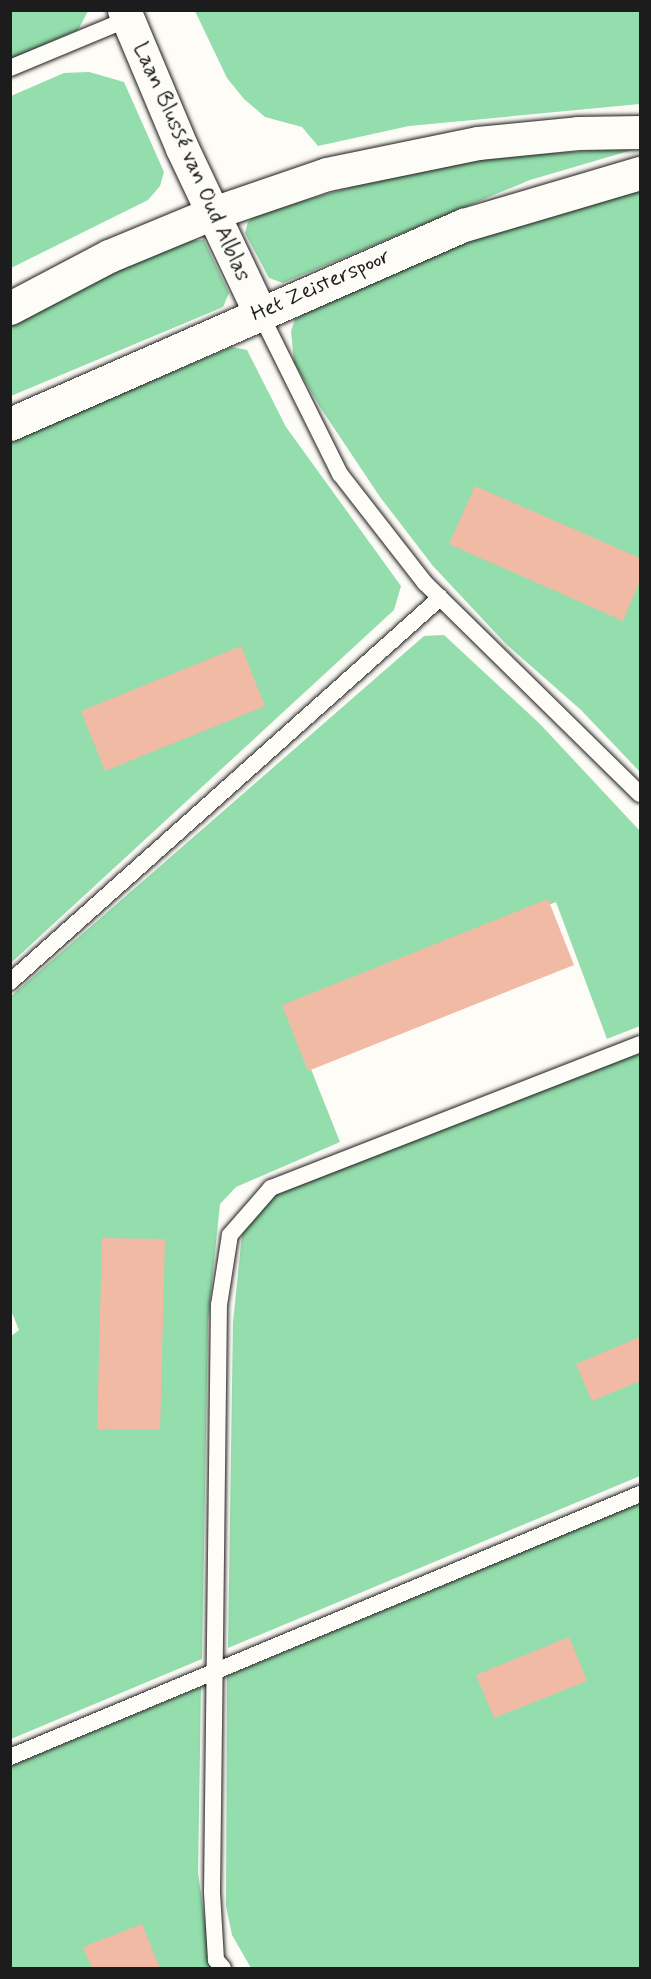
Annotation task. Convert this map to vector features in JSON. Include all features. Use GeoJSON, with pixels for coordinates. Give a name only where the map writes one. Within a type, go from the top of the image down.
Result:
{"type":"FeatureCollection","features":[{"type":"Feature","properties":{"kind":"street","name":"Laan Blussé van Oud Alblas"},"geometry":{"type":"LineString","coordinates":[[126,15],[213,213],[260,313]]}},
{"type":"Feature","properties":{"kind":"street"},"geometry":{"type":"LineString","coordinates":[[10,309],[109,256],[213,213],[308,180],[384,160],[543,135],[640,132]]}},
{"type":"Feature","properties":{"kind":"street","name":"Het Zeisterspoor"},"geometry":{"type":"LineString","coordinates":[[10,424],[464,225],[640,173]]}},
{"type":"Feature","properties":{"kind":"lane"},"geometry":{"type":"LineString","coordinates":[[10,68],[126,15]]}},
{"type":"Feature","properties":{"kind":"lane"},"geometry":{"type":"LineString","coordinates":[[260,313],[340,474],[440,598],[640,794]]}},
{"type":"Feature","properties":{"kind":"lane"},"geometry":{"type":"LineString","coordinates":[[10,982],[440,598]]}},
{"type":"Feature","properties":{"kind":"lane"},"geometry":{"type":"LineString","coordinates":[[223,1968],[216,1960],[212,1892],[214,1668],[219,1305],[230,1235],[271,1188],[640,1044]]}},
{"type":"Feature","properties":{"kind":"lane"},"geometry":{"type":"LineString","coordinates":[[10,1756],[214,1668],[640,1494]]}},
{"type":"Feature","properties":{"kind":"green space"},"geometry":{"type":"Polygon","coordinates":[[[11,11],[88,11],[78,30],[11,59],[11,11]]]}},
{"type":"Feature","properties":{"kind":"green space"},"geometry":{"type":"Polygon","coordinates":[[[195,11],[640,11],[640,104],[409,126],[318,146],[302,127],[265,117],[244,99],[227,78],[195,11]]]}},
{"type":"Feature","properties":{"kind":"green space"},"geometry":{"type":"Polygon","coordinates":[[[89,72],[124,82],[164,172],[160,186],[148,200],[11,268],[11,96],[64,73],[89,72]]]}},
{"type":"Feature","properties":{"kind":"green space"},"geometry":{"type":"Polygon","coordinates":[[[639,148],[530,180],[283,283],[269,278],[245,233],[248,222],[257,214],[387,177],[501,156],[639,148]]]}},
{"type":"Feature","properties":{"kind":"green space"},"geometry":{"type":"Polygon","coordinates":[[[640,184],[640,772],[581,710],[506,644],[433,566],[380,497],[320,407],[294,362],[291,331],[295,319],[409,266],[523,219],[640,184]]]}},
{"type":"Feature","properties":{"kind":"green space"},"geometry":{"type":"Polygon","coordinates":[[[204,240],[229,293],[223,307],[11,396],[11,323],[112,269],[184,241],[204,240]]]}},
{"type":"Feature","properties":{"kind":"green space"},"geometry":{"type":"Polygon","coordinates":[[[232,347],[247,350],[286,427],[401,586],[394,610],[11,963],[10,441],[232,347]]]}},
{"type":"Feature","properties":{"kind":"green space"},"geometry":{"type":"Polygon","coordinates":[[[444,635],[540,724],[640,831],[640,1026],[607,1039],[556,902],[287,1009],[340,1142],[236,1187],[220,1204],[208,1321],[202,1659],[11,1739],[10,1337],[19,1330],[10,1308],[10,997],[424,636],[444,635]]]}},
{"type":"Feature","properties":{"kind":"green space"},"geometry":{"type":"Polygon","coordinates":[[[640,1053],[640,1476],[228,1648],[233,1322],[244,1215],[252,1207],[283,1191],[640,1053]]]}},
{"type":"Feature","properties":{"kind":"green space"},"geometry":{"type":"Polygon","coordinates":[[[640,1503],[640,1968],[251,1968],[232,1935],[226,1906],[227,1676],[640,1503]]]}},
{"type":"Feature","properties":{"kind":"green space"},"geometry":{"type":"Polygon","coordinates":[[[201,1687],[198,1873],[208,1944],[220,1968],[11,1968],[11,1766],[201,1687]]]}},
{"type":"Feature","properties":{"kind":"building"},"geometry":{"type":"Polygon","coordinates":[[[475,486],[640,558],[640,581],[623,621],[449,544],[475,486]]]}},
{"type":"Feature","properties":{"kind":"building"},"geometry":{"type":"Polygon","coordinates":[[[241,646],[265,706],[105,771],[81,711],[241,646]]]}},
{"type":"Feature","properties":{"kind":"building"},"geometry":{"type":"Polygon","coordinates":[[[548,899],[574,965],[308,1071],[282,1005],[548,899]]]}},
{"type":"Feature","properties":{"kind":"building"},"geometry":{"type":"Polygon","coordinates":[[[102,1238],[165,1239],[160,1430],[97,1429],[102,1238]]]}},
{"type":"Feature","properties":{"kind":"building"},"geometry":{"type":"Polygon","coordinates":[[[640,1337],[640,1381],[592,1401],[576,1364],[640,1337]]]}},
{"type":"Feature","properties":{"kind":"building"},"geometry":{"type":"Polygon","coordinates":[[[569,1637],[587,1681],[494,1718],[476,1675],[569,1637]]]}},
{"type":"Feature","properties":{"kind":"building"},"geometry":{"type":"Polygon","coordinates":[[[142,1924],[160,1968],[92,1968],[83,1947],[142,1924]]]}}]}
